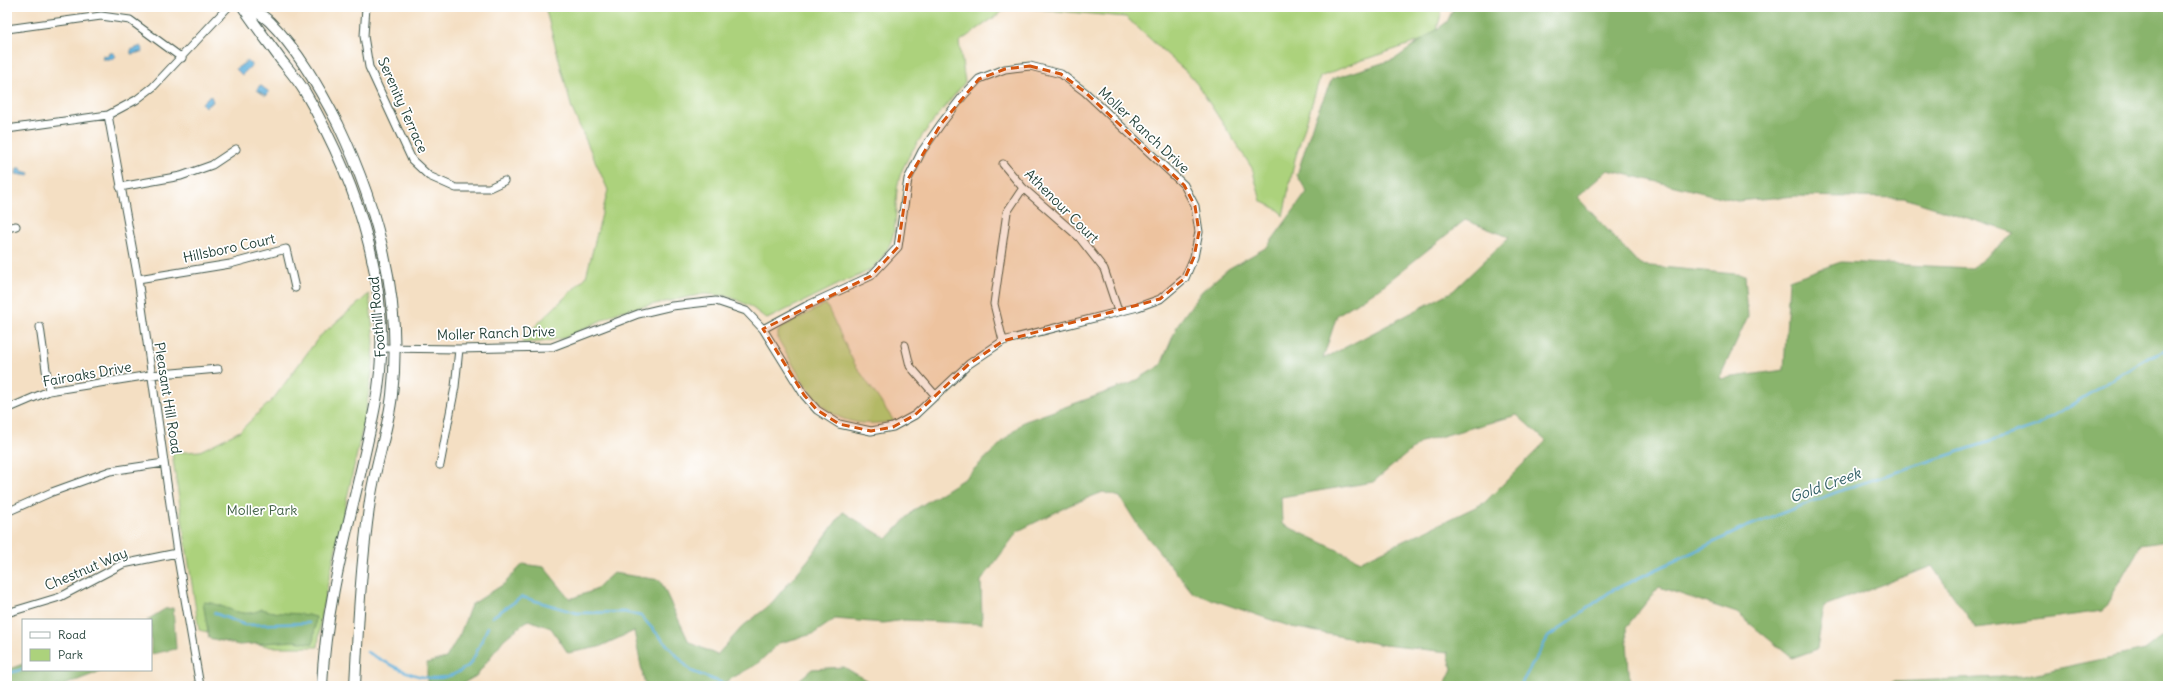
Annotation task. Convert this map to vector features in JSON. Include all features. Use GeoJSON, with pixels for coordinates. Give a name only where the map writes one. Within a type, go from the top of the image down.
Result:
{"type":"FeatureCollection","features":[{"type":"Feature","properties":{"kind":"main road","name":"Foothill Road"},"geometry":{"type":"LineString","coordinates":[[243,7],[304,90],[338,157],[354,194],[370,248],[380,306],[381,348],[375,405],[328,612],[322,686]]}},
{"type":"Feature","properties":{"kind":"main road","name":"Foothill Road"},"geometry":{"type":"LineString","coordinates":[[249,7],[269,21],[293,49],[332,114],[351,152],[366,190],[383,246],[392,306],[395,347],[392,397],[374,474],[367,521],[355,686]]}},
{"type":"Feature","properties":{"kind":"street"},"geometry":{"type":"LineString","coordinates":[[7,129],[108,115],[136,100],[153,87],[182,58],[228,7]]}},
{"type":"Feature","properties":{"kind":"street","name":"Serenity Terrace"},"geometry":{"type":"LineString","coordinates":[[366,7],[364,36],[370,67],[412,160],[429,176],[456,188],[489,188],[504,181]]}},
{"type":"Feature","properties":{"kind":"street"},"geometry":{"type":"LineString","coordinates":[[7,29],[101,16],[130,20],[182,58]]}},
{"type":"Feature","properties":{"kind":"street","name":"Moller Ranch Drive"},"geometry":{"type":"LineString","coordinates":[[381,348],[459,349],[552,347],[579,339],[611,323],[638,314],[672,306],[716,301],[746,311],[763,329],[804,395],[817,410],[831,420],[844,426],[871,431],[893,428],[915,415],[969,364],[1003,341],[1138,307],[1160,298],[1185,278],[1194,257],[1199,232],[1195,206],[1184,184],[1085,92],[1061,74],[1030,66],[1005,69],[979,79],[963,96],[922,151],[908,178],[898,247],[871,276],[806,306],[763,329]]}},
{"type":"Feature","properties":{"kind":"street","name":"Pleasant Hill Road"},"geometry":{"type":"LineString","coordinates":[[108,115],[138,279],[150,375],[177,553],[200,686]]}},
{"type":"Feature","properties":{"kind":"street"},"geometry":{"type":"LineString","coordinates":[[120,187],[181,176],[212,165],[236,148]]}},
{"type":"Feature","properties":{"kind":"street","name":"Athenour Court"},"geometry":{"type":"LineString","coordinates":[[1004,164],[1023,188],[1078,237],[1104,269],[1118,311]]}},
{"type":"Feature","properties":{"kind":"street"},"geometry":{"type":"LineString","coordinates":[[1003,341],[994,304],[995,296],[1007,212],[1023,188]]}},
{"type":"Feature","properties":{"kind":"street"},"geometry":{"type":"LineString","coordinates":[[7,228],[16,226]]}},
{"type":"Feature","properties":{"kind":"street","name":"Hillsboro Court"},"geometry":{"type":"LineString","coordinates":[[138,279],[230,264],[286,249],[295,288]]}},
{"type":"Feature","properties":{"kind":"street"},"geometry":{"type":"LineString","coordinates":[[40,327],[49,391]]}},
{"type":"Feature","properties":{"kind":"street"},"geometry":{"type":"LineString","coordinates":[[905,345],[910,366],[936,396]]}},
{"type":"Feature","properties":{"kind":"street"},"geometry":{"type":"LineString","coordinates":[[440,465],[455,388],[459,349]]}},
{"type":"Feature","properties":{"kind":"street","name":"Fairoaks Drive"},"geometry":{"type":"LineString","coordinates":[[7,409],[49,391],[150,375],[218,369]]}},
{"type":"Feature","properties":{"kind":"street"},"geometry":{"type":"LineString","coordinates":[[7,512],[52,492],[110,471],[164,463]]}},
{"type":"Feature","properties":{"kind":"street","name":"Chestnut Way"},"geometry":{"type":"LineString","coordinates":[[7,613],[60,597],[123,564],[177,553]]}},
{"type":"Feature","properties":{"kind":"highlighted area"},"geometry":{"type":"Polygon","coordinates":[[[1030,66],[1061,74],[1085,92],[1184,185],[1195,206],[1199,232],[1194,257],[1185,278],[1160,299],[1003,341],[969,364],[915,415],[893,427],[871,431],[839,424],[817,410],[804,395],[763,329],[871,276],[898,247],[908,179],[941,124],[979,79],[1005,69],[1030,66]]]}},
{"type":"Feature","properties":{"kind":"green space"},"geometry":{"type":"Polygon","coordinates":[[[545,7],[1009,7],[959,42],[965,82],[923,134],[903,168],[899,181],[896,218],[891,243],[884,255],[873,267],[863,274],[843,282],[767,319],[750,306],[728,296],[704,294],[621,311],[564,338],[541,342],[522,343],[524,337],[586,277],[608,190],[572,109],[545,7]]]}},
{"type":"Feature","properties":{"kind":"green space"},"geometry":{"type":"Polygon","coordinates":[[[1013,7],[1443,7],[1435,36],[1354,63],[1320,77],[1295,159],[1283,216],[1279,210],[1261,201],[1252,168],[1193,78],[1126,17],[1013,7]]]}},
{"type":"Feature","properties":{"kind":"green space"},"geometry":{"type":"Polygon","coordinates":[[[1454,7],[2168,7],[2168,541],[2141,545],[2103,611],[1976,628],[1932,566],[1824,606],[1817,649],[1792,658],[1737,613],[1659,587],[1626,627],[1630,686],[1444,686],[1452,669],[1448,652],[1384,645],[1292,627],[1193,593],[1139,527],[1120,497],[1103,492],[1070,505],[1018,531],[981,581],[982,624],[904,620],[883,623],[835,619],[813,634],[779,643],[757,664],[718,686],[645,686],[634,631],[599,647],[568,653],[551,628],[528,620],[504,639],[476,676],[458,686],[427,686],[427,663],[446,658],[460,634],[471,605],[504,584],[523,564],[544,567],[570,599],[595,590],[613,573],[660,580],[689,642],[717,655],[743,626],[770,605],[808,560],[843,512],[887,539],[914,510],[965,478],[1023,422],[1132,383],[1161,365],[1178,324],[1202,291],[1228,269],[1267,247],[1307,192],[1297,175],[1314,120],[1332,79],[1395,59],[1447,22],[1454,7]],[[1608,170],[1577,197],[1640,265],[1745,275],[1748,316],[1719,379],[1784,370],[1789,280],[1841,262],[1972,268],[2015,233],[1904,198],[1796,196],[1737,201],[1608,170]],[[1465,220],[1380,288],[1337,315],[1323,359],[1453,291],[1509,237],[1465,220]],[[1517,415],[1421,442],[1373,482],[1281,497],[1282,524],[1361,561],[1484,503],[1546,441],[1517,415]]]}},
{"type":"Feature","properties":{"kind":"green space","name":"Moller Park"},"geometry":{"type":"Polygon","coordinates":[[[369,294],[374,341],[373,366],[365,417],[321,615],[318,647],[271,647],[199,630],[172,453],[200,451],[240,431],[274,398],[319,337],[369,294]]]}},
{"type":"Feature","properties":{"kind":"green space"},"geometry":{"type":"Polygon","coordinates":[[[826,304],[854,363],[894,421],[870,423],[850,421],[835,414],[821,404],[810,391],[778,339],[778,332],[782,327],[826,304]]]}},
{"type":"Feature","properties":{"kind":"green space"},"geometry":{"type":"Polygon","coordinates":[[[203,602],[246,613],[262,609],[316,617],[313,644],[294,641],[239,645],[209,638],[203,602]]]}},
{"type":"Feature","properties":{"kind":"green space"},"geometry":{"type":"Polygon","coordinates":[[[173,608],[176,649],[152,654],[152,619],[149,619],[165,609],[173,608]]]}},
{"type":"Feature","properties":{"kind":"green space"},"geometry":{"type":"Polygon","coordinates":[[[2168,632],[2168,686],[1895,686],[1892,682],[2023,676],[2145,650],[2168,632]]]}},
{"type":"Feature","properties":{"kind":"green space"},"geometry":{"type":"Polygon","coordinates":[[[22,664],[22,671],[101,671],[62,686],[7,686],[7,670],[22,664]]]}},
{"type":"Feature","properties":{"kind":"green space"},"geometry":{"type":"Polygon","coordinates":[[[844,667],[876,686],[792,686],[812,669],[844,667]]]}},
{"type":"Feature","properties":{"kind":"water"},"geometry":{"type":"Polygon","coordinates":[[[141,46],[143,49],[142,52],[131,54],[131,50],[141,46]]]}},
{"type":"Feature","properties":{"kind":"water"},"geometry":{"type":"Polygon","coordinates":[[[109,53],[113,53],[116,56],[113,59],[102,59],[103,55],[108,56],[109,53]]]}},
{"type":"Feature","properties":{"kind":"water"},"geometry":{"type":"Polygon","coordinates":[[[247,61],[252,65],[242,75],[236,69],[247,61]]]}},
{"type":"Feature","properties":{"kind":"water"},"geometry":{"type":"Polygon","coordinates":[[[260,85],[269,92],[266,96],[257,90],[260,85]]]}},
{"type":"Feature","properties":{"kind":"water"},"geometry":{"type":"Polygon","coordinates":[[[209,96],[211,96],[213,102],[205,107],[202,103],[209,96]]]}},
{"type":"Feature","properties":{"kind":"water"},"geometry":{"type":"Polygon","coordinates":[[[17,168],[21,168],[22,171],[30,173],[29,176],[16,174],[17,168]]]}},
{"type":"Feature","properties":{"kind":"waterway","name":"Gold Creek"},"geometry":{"type":"LineString","coordinates":[[1520,686],[1548,637],[1611,591],[1746,527],[1850,487],[2035,427],[2151,356],[2168,349]]}},
{"type":"Feature","properties":{"kind":"waterway","name":"Gold Creek"},"geometry":{"type":"LineString","coordinates":[[492,617],[522,597],[577,613],[624,612],[641,616],[691,671],[730,686]]}},
{"type":"Feature","properties":{"kind":"waterway","name":"Gold Creek"},"geometry":{"type":"LineString","coordinates":[[214,613],[245,625],[309,623]]}},
{"type":"Feature","properties":{"kind":"waterway","name":"Gold Creek"},"geometry":{"type":"LineString","coordinates":[[367,652],[417,676],[442,678],[455,674],[471,663],[488,627]]}},
{"type":"Feature","properties":{"kind":"waterway","name":"Gold Creek"},"geometry":{"type":"LineString","coordinates":[[7,674],[22,669]]}}]}
